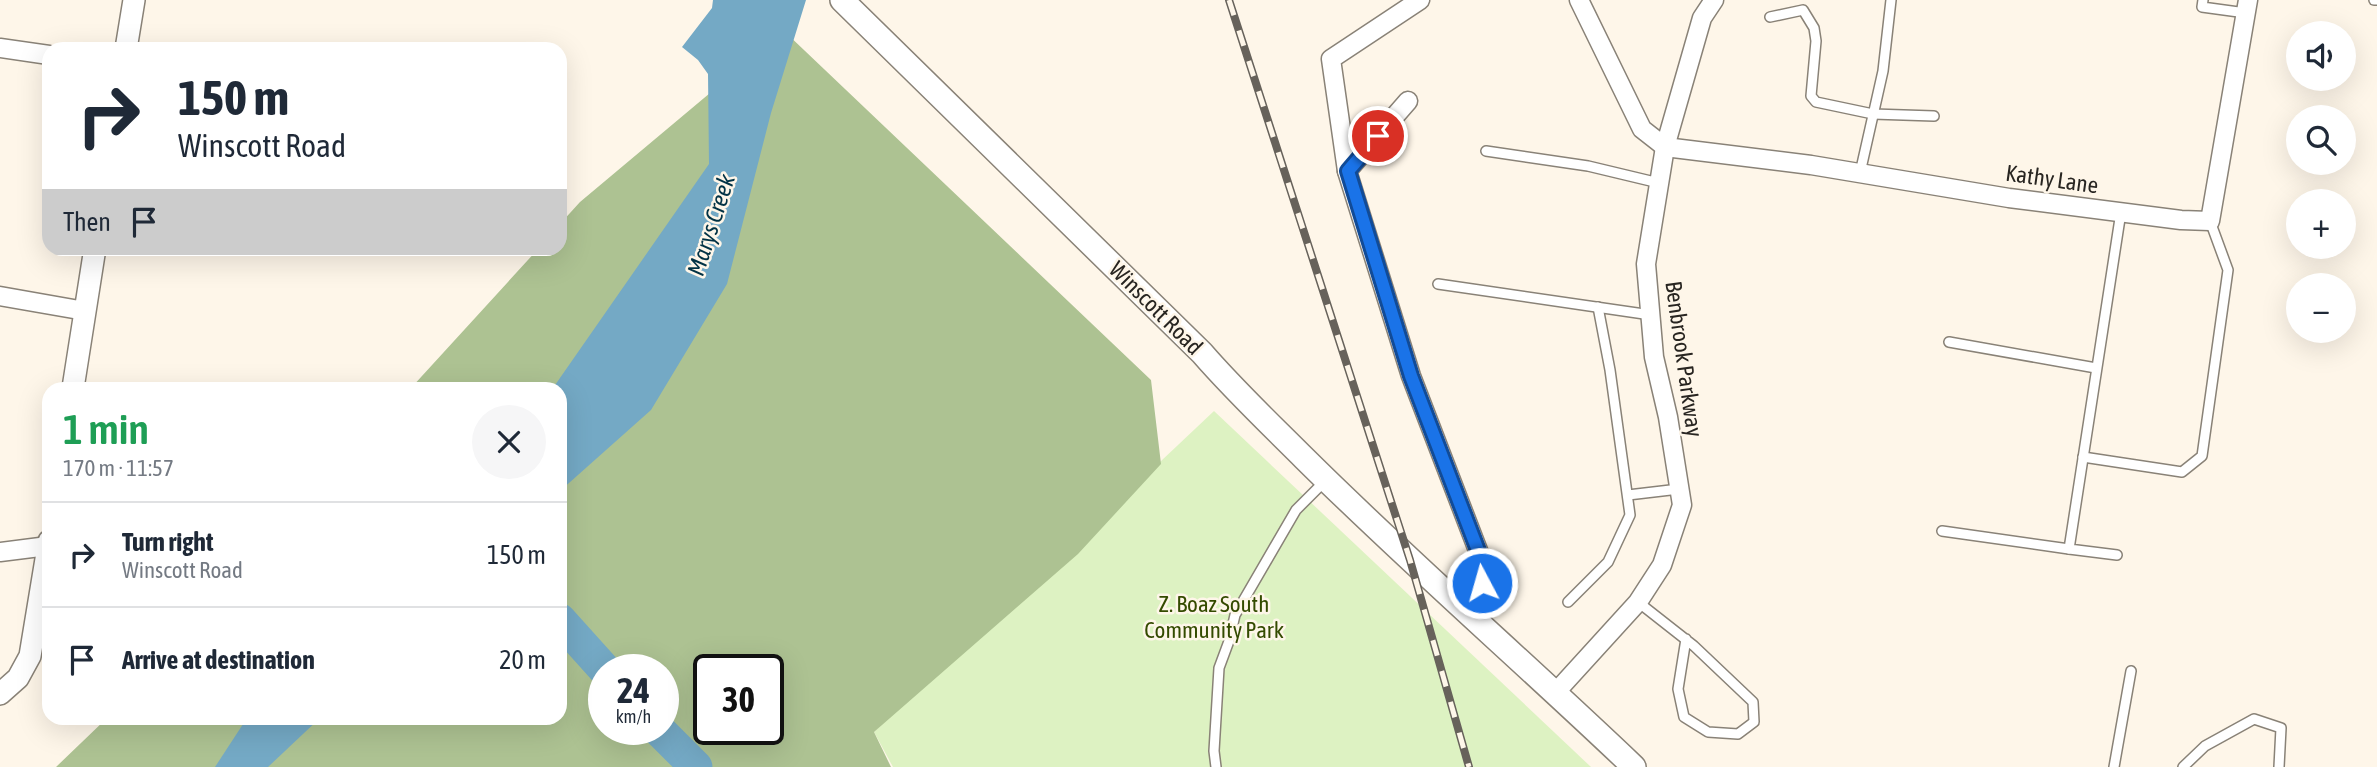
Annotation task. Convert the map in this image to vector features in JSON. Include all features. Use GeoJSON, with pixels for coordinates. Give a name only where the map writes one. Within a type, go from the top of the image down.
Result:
{"type":"FeatureCollection","features":[{"type":"Feature","properties":{"kind":"main road","name":"Winscott Road"},"geometry":{"type":"LineString","coordinates":[[842,0],[1202,353],[1326,480],[1634,767]]}},
{"type":"Feature","properties":{"kind":"street"},"geometry":{"type":"LineString","coordinates":[[127,42],[134,0]]}},
{"type":"Feature","properties":{"kind":"street"},"geometry":{"type":"LineString","coordinates":[[1420,0],[1331,59],[1348,171],[1411,376],[1484,566],[1482,583],[1470,615]]}},
{"type":"Feature","properties":{"kind":"street"},"geometry":{"type":"LineString","coordinates":[[1579,0],[1642,129],[1665,147]]}},
{"type":"Feature","properties":{"kind":"street","name":"Benbrook Parkway"},"geometry":{"type":"LineString","coordinates":[[1556,692],[1639,602],[1662,565],[1682,505],[1668,416],[1654,357],[1646,264],[1665,147],[1702,18],[1714,0]]}},
{"type":"Feature","properties":{"kind":"street"},"geometry":{"type":"LineString","coordinates":[[2210,221],[2247,6]]}},
{"type":"Feature","properties":{"kind":"street"},"geometry":{"type":"LineString","coordinates":[[0,48],[42,54]]}},
{"type":"Feature","properties":{"kind":"street"},"geometry":{"type":"LineString","coordinates":[[1348,171],[1408,101]]}},
{"type":"Feature","properties":{"kind":"street","name":"Kathy Lane"},"geometry":{"type":"LineString","coordinates":[[1665,147],[1811,165],[2009,198],[2210,221]]}},
{"type":"Feature","properties":{"kind":"street"},"geometry":{"type":"LineString","coordinates":[[74,382],[94,256]]}},
{"type":"Feature","properties":{"kind":"street"},"geometry":{"type":"LineString","coordinates":[[0,296],[85,311]]}},
{"type":"Feature","properties":{"kind":"street"},"geometry":{"type":"LineString","coordinates":[[0,552],[42,544]]}},
{"type":"Feature","properties":{"kind":"street"},"geometry":{"type":"LineString","coordinates":[[0,694],[18,678],[30,656],[42,585]]}},
{"type":"Feature","properties":{"kind":"lane"},"geometry":{"type":"LineString","coordinates":[[1860,173],[1883,71],[1892,0]]}},
{"type":"Feature","properties":{"kind":"lane"},"geometry":{"type":"LineString","coordinates":[[2203,0],[2202,7],[2247,6]]}},
{"type":"Feature","properties":{"kind":"lane"},"geometry":{"type":"LineString","coordinates":[[1770,17],[1804,5],[1814,28],[1816,41],[1811,96],[1816,102],[1873,114],[1934,116]]}},
{"type":"Feature","properties":{"kind":"lane"},"geometry":{"type":"LineString","coordinates":[[1486,151],[1588,166],[1659,183]]}},
{"type":"Feature","properties":{"kind":"lane"},"geometry":{"type":"LineString","coordinates":[[2069,549],[2121,212]]}},
{"type":"Feature","properties":{"kind":"lane"},"geometry":{"type":"LineString","coordinates":[[2084,457],[2182,472],[2202,456],[2228,270],[2210,221]]}},
{"type":"Feature","properties":{"kind":"lane"},"geometry":{"type":"LineString","coordinates":[[1437,284],[1651,315]]}},
{"type":"Feature","properties":{"kind":"lane"},"geometry":{"type":"LineString","coordinates":[[1568,602],[1608,562],[1630,515],[1598,307]]}},
{"type":"Feature","properties":{"kind":"lane"},"geometry":{"type":"LineString","coordinates":[[1950,342],[2096,368]]}},
{"type":"Feature","properties":{"kind":"lane"},"geometry":{"type":"LineString","coordinates":[[1216,767],[1214,751],[1219,668],[1235,615],[1296,510],[1326,480]]}},
{"type":"Feature","properties":{"kind":"lane"},"geometry":{"type":"LineString","coordinates":[[1628,495],[1679,489]]}},
{"type":"Feature","properties":{"kind":"lane"},"geometry":{"type":"LineString","coordinates":[[1942,531],[2117,555]]}},
{"type":"Feature","properties":{"kind":"lane"},"geometry":{"type":"LineString","coordinates":[[1639,602],[1686,639],[1753,702],[1754,722],[1738,734],[1708,732],[1684,717],[1678,689],[1686,639]]}},
{"type":"Feature","properties":{"kind":"lane"},"geometry":{"type":"LineString","coordinates":[[2115,767],[2131,671]]}},
{"type":"Feature","properties":{"kind":"lane"},"geometry":{"type":"LineString","coordinates":[[2183,767],[2205,746],[2254,719],[2281,728],[2279,767]]}},
{"type":"Feature","properties":{"kind":"green space"},"geometry":{"type":"Polygon","coordinates":[[[784,31],[1151,380],[1161,464],[1078,554],[874,732],[891,767],[56,767],[100,725],[567,725],[567,382],[416,382],[532,256],[567,256],[567,216],[580,202],[784,31]]]}},
{"type":"Feature","properties":{"kind":"green space","name":"Z. Boaz South Community Park"},"geometry":{"type":"Polygon","coordinates":[[[1214,411],[1591,767],[893,767],[874,732],[1214,411]]]}},
{"type":"Feature","properties":{"kind":"water","name":"Marys Creek"},"geometry":{"type":"Polygon","coordinates":[[[713,0],[806,0],[771,113],[727,284],[651,410],[567,485],[567,382],[557,382],[709,164],[708,74],[698,60],[682,47],[712,8],[713,0]]]}},
{"type":"Feature","properties":{"kind":"water"},"geometry":{"type":"Polygon","coordinates":[[[242,725],[313,725],[268,767],[215,767],[242,725]]]}},
{"type":"Feature","properties":{"kind":"waterway"},"geometry":{"type":"LineString","coordinates":[[567,628],[591,654]]}},
{"type":"Feature","properties":{"kind":"waterway"},"geometry":{"type":"LineString","coordinates":[[674,745],[696,767]]}},
{"type":"Feature","properties":{"kind":"railway"},"geometry":{"type":"LineString","coordinates":[[1229,0],[1410,560],[1469,767]]}},
{"type":"Feature","properties":{"kind":"route"},"geometry":{"type":"LineString","coordinates":[[1378,136],[1348,171],[1411,376],[1484,566],[1482,583]]}}]}
